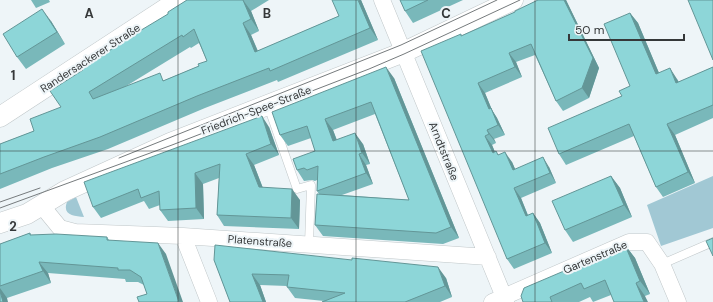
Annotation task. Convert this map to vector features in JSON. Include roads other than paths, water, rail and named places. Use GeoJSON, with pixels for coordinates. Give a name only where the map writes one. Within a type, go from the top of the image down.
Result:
{"type":"FeatureCollection","features":[{"type":"Feature","properties":{"kind":"street","name":"Randersackerer Straße"},"geometry":{"type":"LineString","coordinates":[[0,117],[179,0]]}},
{"type":"Feature","properties":{"kind":"street","name":"Arndtstraße"},"geometry":{"type":"LineString","coordinates":[[382,0],[488,257],[501,300]]}},
{"type":"Feature","properties":{"kind":"street","name":"Friedrich-Spee-Straße"},"geometry":{"type":"LineString","coordinates":[[0,223],[26,214],[42,206],[65,191],[170,143],[404,52],[513,0]]}},
{"type":"Feature","properties":{"kind":"street","name":"Platenstraße"},"geometry":{"type":"LineString","coordinates":[[42,206],[60,228],[75,232],[183,236],[488,257]]}},
{"type":"Feature","properties":{"kind":"street"},"geometry":{"type":"LineString","coordinates":[[183,236],[209,302]]}},
{"type":"Feature","properties":{"kind":"street","name":"Gartenstraße"},"geometry":{"type":"LineString","coordinates":[[501,300],[629,242],[648,242],[662,264],[678,302]]}},
{"type":"Feature","properties":{"kind":"lane"},"geometry":{"type":"LineString","coordinates":[[268,106],[297,190],[311,185],[309,244]]}},
{"type":"Feature","properties":{"kind":"lane"},"geometry":{"type":"LineString","coordinates":[[662,264],[713,242]]}},
{"type":"Feature","properties":{"kind":"tram line"},"geometry":{"type":"LineString","coordinates":[[119,158],[401,45],[497,0]]}},
{"type":"Feature","properties":{"kind":"tram line"},"geometry":{"type":"LineString","coordinates":[[0,208],[172,145],[369,69],[520,0]]}},
{"type":"Feature","properties":{"kind":"tram line"},"geometry":{"type":"LineString","coordinates":[[0,202],[40,188]]}}]}
